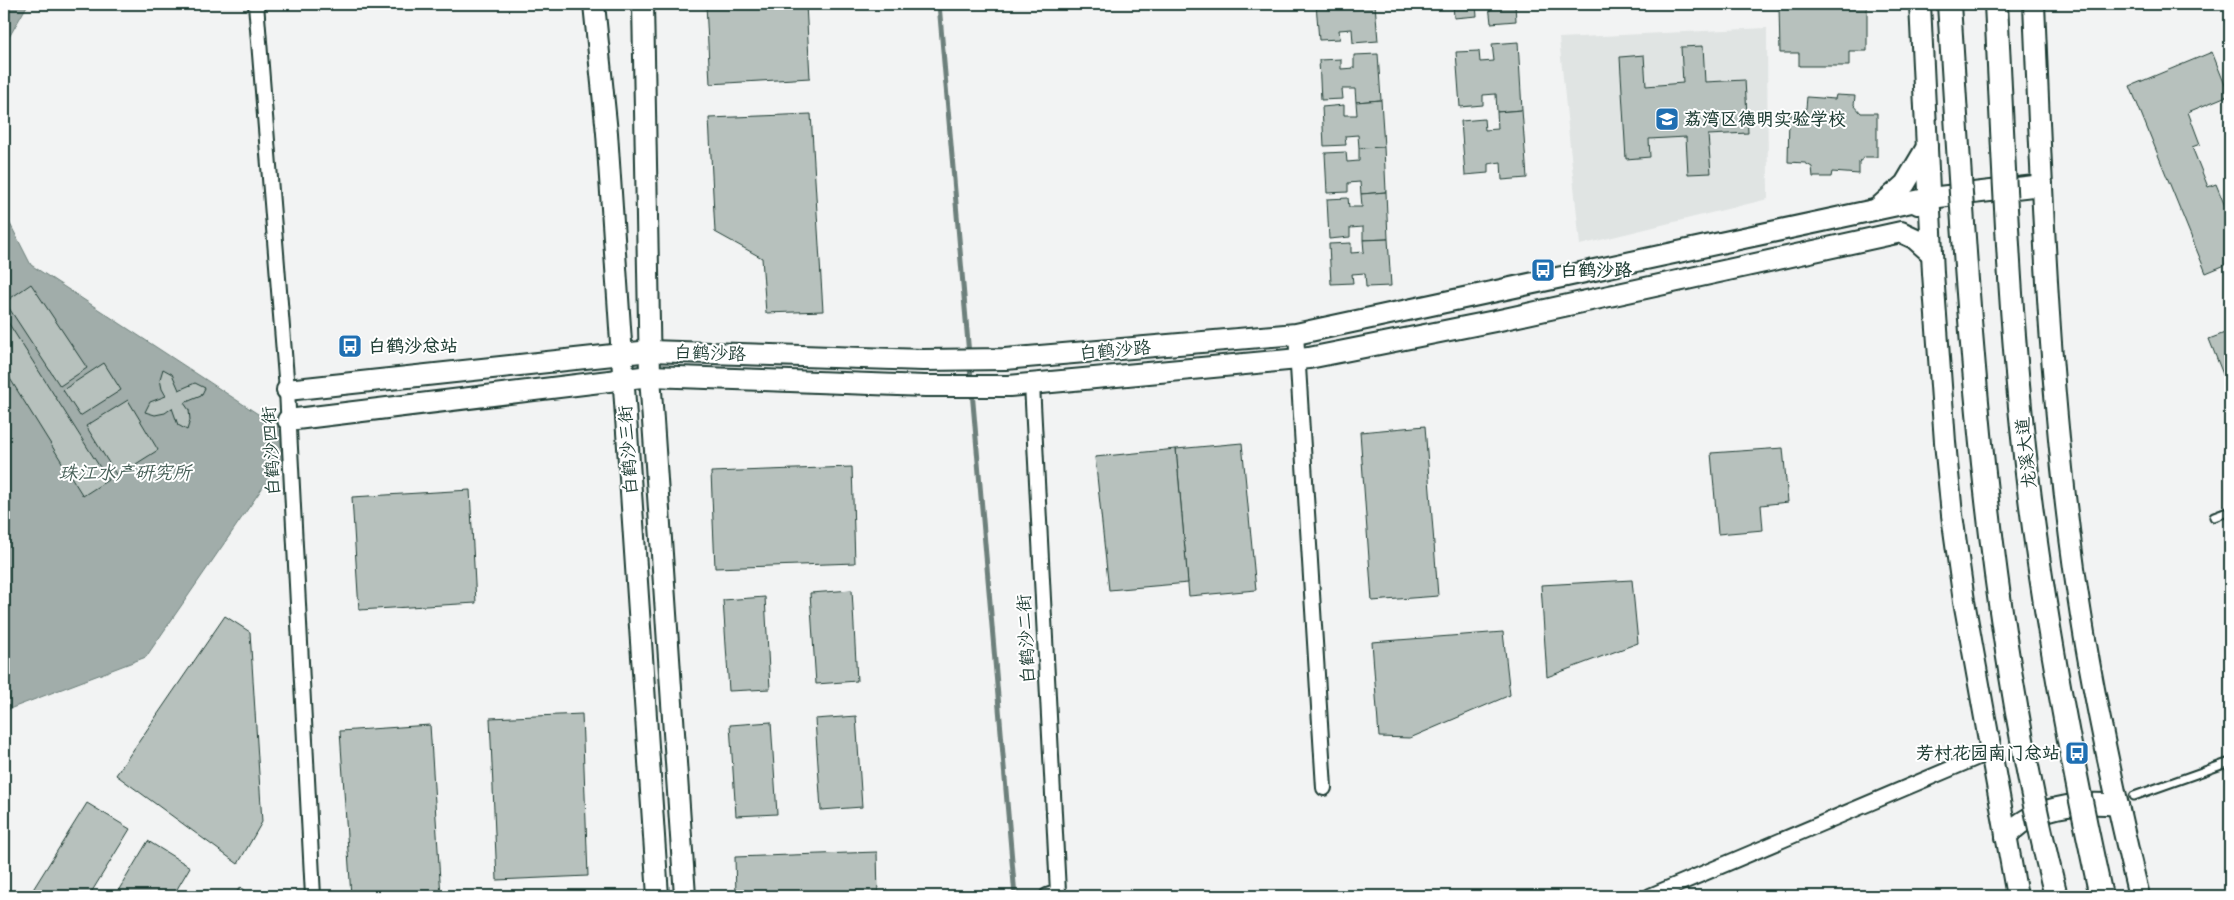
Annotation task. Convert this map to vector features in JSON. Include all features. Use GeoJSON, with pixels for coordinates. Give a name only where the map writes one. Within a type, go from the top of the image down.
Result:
{"type":"FeatureCollection","features":[{"type":"Feature","properties":{"kind":"main road"},"geometry":{"type":"LineString","coordinates":[[1949,4],[1969,295],[1987,514],[2015,699],[2056,896]]}},
{"type":"Feature","properties":{"kind":"main road","name":"龙溪大道"},"geometry":{"type":"LineString","coordinates":[[1996,4],[2017,362],[2028,480],[2058,691],[2101,896]]}},
{"type":"Feature","properties":{"kind":"street","name":"白鹤沙四街"},"geometry":{"type":"LineString","coordinates":[[256,4],[287,390],[313,896]]}},
{"type":"Feature","properties":{"kind":"street","name":"白鹤沙三街"},"geometry":{"type":"LineString","coordinates":[[594,4],[607,133],[658,896]]}},
{"type":"Feature","properties":{"kind":"street","name":"白鹤沙三街"},"geometry":{"type":"LineString","coordinates":[[643,4],[650,376],[685,896]]}},
{"type":"Feature","properties":{"kind":"street"},"geometry":{"type":"LineString","coordinates":[[1920,4],[1932,254],[1944,442],[1952,515],[1964,601],[1990,752],[2018,896]]}},
{"type":"Feature","properties":{"kind":"street"},"geometry":{"type":"LineString","coordinates":[[2034,4],[2042,185],[2062,468],[2074,570],[2093,680],[2126,800],[2139,896]]}},
{"type":"Feature","properties":{"kind":"street"},"geometry":{"type":"LineString","coordinates":[[1876,210],[1905,184],[1927,147]]}},
{"type":"Feature","properties":{"kind":"street","name":"白鹤沙路"},"geometry":{"type":"LineString","coordinates":[[287,390],[650,352],[923,360],[1005,359],[1296,334],[1930,198],[2042,185]]}},
{"type":"Feature","properties":{"kind":"street"},"geometry":{"type":"LineString","coordinates":[[1856,240],[1930,198]]}},
{"type":"Feature","properties":{"kind":"street"},"geometry":{"type":"LineString","coordinates":[[1856,240],[1901,232],[1914,238],[1932,254]]}},
{"type":"Feature","properties":{"kind":"street","name":"白鹤沙路"},"geometry":{"type":"LineString","coordinates":[[288,420],[650,376],[925,386],[1009,386],[1298,359],[1500,320],[1856,240]]}},
{"type":"Feature","properties":{"kind":"street"},"geometry":{"type":"LineString","coordinates":[[1296,334],[1324,788]]}},
{"type":"Feature","properties":{"kind":"street","name":"白鹤沙二街"},"geometry":{"type":"LineString","coordinates":[[1032,384],[1052,894]]}},
{"type":"Feature","properties":{"kind":"street"},"geometry":{"type":"LineString","coordinates":[[1650,896],[1990,752]]}},
{"type":"Feature","properties":{"kind":"street"},"geometry":{"type":"LineString","coordinates":[[2006,837],[2019,822],[2039,814],[2126,800]]}},
{"type":"Feature","properties":{"kind":"lane"},"geometry":{"type":"LineString","coordinates":[[2214,518],[2230,511]]}},
{"type":"Feature","properties":{"kind":"lane"},"geometry":{"type":"LineString","coordinates":[[2126,800],[2230,762]]}},
{"type":"Feature","properties":{"kind":"shaded area","name":"荔湾区德明实验学校"},"geometry":{"type":"Polygon","coordinates":[[[1767,28],[1768,199],[1580,245],[1559,38],[1767,28]]]}},
{"type":"Feature","properties":{"kind":"water"},"geometry":{"type":"Polygon","coordinates":[[[4,4],[28,4],[4,46],[4,4]]]}},
{"type":"Feature","properties":{"kind":"water","name":"珠江水产研究所"},"geometry":{"type":"Polygon","coordinates":[[[4,212],[31,265],[296,439],[146,657],[4,711],[4,212]]]}},
{"type":"Feature","properties":{"kind":"building"},"geometry":{"type":"Polygon","coordinates":[[[706,4],[806,4],[810,78],[710,84],[706,4]]]}},
{"type":"Feature","properties":{"kind":"building"},"geometry":{"type":"Polygon","coordinates":[[[1316,4],[1338,4],[1338,9],[1351,8],[1350,4],[1375,4],[1378,41],[1353,43],[1352,29],[1339,30],[1340,39],[1319,40],[1316,4]]]}},
{"type":"Feature","properties":{"kind":"building"},"geometry":{"type":"Polygon","coordinates":[[[1453,4],[1515,4],[1516,21],[1491,23],[1489,5],[1476,6],[1477,16],[1454,18],[1453,4]]]}},
{"type":"Feature","properties":{"kind":"building"},"geometry":{"type":"Polygon","coordinates":[[[1867,4],[1867,51],[1849,51],[1849,66],[1799,66],[1799,53],[1780,53],[1779,6],[1867,4]]]}},
{"type":"Feature","properties":{"kind":"building"},"geometry":{"type":"Polygon","coordinates":[[[1518,42],[1522,110],[1497,112],[1496,94],[1483,95],[1483,105],[1460,107],[1456,52],[1479,51],[1480,62],[1494,61],[1492,44],[1518,42]]]}},
{"type":"Feature","properties":{"kind":"building"},"geometry":{"type":"Polygon","coordinates":[[[1703,46],[1705,82],[1745,80],[1748,133],[1708,135],[1711,173],[1688,174],[1686,137],[1649,139],[1650,157],[1626,159],[1620,57],[1644,55],[1646,86],[1683,83],[1681,47],[1703,46]]]}},
{"type":"Feature","properties":{"kind":"building"},"geometry":{"type":"Polygon","coordinates":[[[2212,52],[2229,95],[2188,112],[2200,144],[2192,147],[2208,187],[2216,184],[2230,215],[2230,263],[2206,273],[2130,86],[2212,52]]]}},
{"type":"Feature","properties":{"kind":"building"},"geometry":{"type":"Polygon","coordinates":[[[1378,54],[1381,100],[1356,102],[1355,89],[1342,89],[1343,99],[1321,100],[1319,60],[1341,59],[1341,69],[1354,68],[1354,55],[1378,54]]]}},
{"type":"Feature","properties":{"kind":"building"},"geometry":{"type":"Polygon","coordinates":[[[1836,95],[1855,96],[1854,105],[1861,113],[1877,113],[1877,157],[1865,157],[1859,162],[1859,174],[1832,172],[1831,177],[1813,177],[1812,167],[1805,163],[1788,162],[1789,115],[1802,115],[1806,108],[1807,97],[1835,99],[1836,95]]]}},
{"type":"Feature","properties":{"kind":"building"},"geometry":{"type":"Polygon","coordinates":[[[1381,100],[1384,147],[1359,148],[1358,135],[1345,136],[1346,145],[1324,146],[1322,107],[1344,105],[1344,115],[1357,115],[1356,102],[1381,100]]]}},
{"type":"Feature","properties":{"kind":"building"},"geometry":{"type":"Polygon","coordinates":[[[1522,110],[1527,178],[1502,180],[1501,162],[1488,164],[1488,173],[1465,175],[1461,121],[1484,119],[1485,130],[1498,129],[1497,112],[1522,110]]]}},
{"type":"Feature","properties":{"kind":"building"},"geometry":{"type":"Polygon","coordinates":[[[811,114],[823,311],[766,313],[762,258],[715,232],[709,118],[811,114]]]}},
{"type":"Feature","properties":{"kind":"building"},"geometry":{"type":"Polygon","coordinates":[[[1384,147],[1386,192],[1361,194],[1360,182],[1348,183],[1348,192],[1327,193],[1325,153],[1346,152],[1347,162],[1359,161],[1359,148],[1384,147]]]}},
{"type":"Feature","properties":{"kind":"building"},"geometry":{"type":"Polygon","coordinates":[[[1386,192],[1388,239],[1363,240],[1363,227],[1350,228],[1350,237],[1329,239],[1327,199],[1348,198],[1349,207],[1362,207],[1361,194],[1386,192]]]}},
{"type":"Feature","properties":{"kind":"building"},"geometry":{"type":"Polygon","coordinates":[[[1388,239],[1391,286],[1366,287],[1365,273],[1352,274],[1353,283],[1331,284],[1329,244],[1351,243],[1351,253],[1364,252],[1363,240],[1388,239]]]}},
{"type":"Feature","properties":{"kind":"building"},"geometry":{"type":"Polygon","coordinates":[[[31,284],[87,368],[60,386],[5,302],[31,284]]]}},
{"type":"Feature","properties":{"kind":"building"},"geometry":{"type":"Polygon","coordinates":[[[4,316],[108,480],[83,496],[4,369],[4,316]]]}},
{"type":"Feature","properties":{"kind":"building"},"geometry":{"type":"Polygon","coordinates":[[[2230,331],[2230,392],[2209,339],[2230,331]]]}},
{"type":"Feature","properties":{"kind":"building"},"geometry":{"type":"Polygon","coordinates":[[[104,363],[121,390],[80,416],[63,390],[104,363]]]}},
{"type":"Feature","properties":{"kind":"building"},"geometry":{"type":"Polygon","coordinates":[[[163,369],[172,374],[179,390],[195,383],[205,388],[201,396],[184,403],[189,410],[190,420],[187,430],[178,425],[172,408],[165,413],[155,415],[145,412],[150,402],[166,396],[160,379],[163,369]]]}},
{"type":"Feature","properties":{"kind":"building"},"geometry":{"type":"Polygon","coordinates":[[[128,400],[158,450],[117,476],[86,426],[128,400]]]}},
{"type":"Feature","properties":{"kind":"building"},"geometry":{"type":"Polygon","coordinates":[[[1425,426],[1438,596],[1372,601],[1360,432],[1425,426]]]}},
{"type":"Feature","properties":{"kind":"building"},"geometry":{"type":"Polygon","coordinates":[[[1242,443],[1256,590],[1189,596],[1176,449],[1242,443]]]}},
{"type":"Feature","properties":{"kind":"building"},"geometry":{"type":"Polygon","coordinates":[[[1783,448],[1788,502],[1761,505],[1763,530],[1718,534],[1711,453],[1783,448]]]}},
{"type":"Feature","properties":{"kind":"building"},"geometry":{"type":"Polygon","coordinates":[[[1176,449],[1188,583],[1109,590],[1095,457],[1176,449]]]}},
{"type":"Feature","properties":{"kind":"building"},"geometry":{"type":"Polygon","coordinates":[[[852,467],[855,563],[715,568],[711,472],[852,467]]]}},
{"type":"Feature","properties":{"kind":"building"},"geometry":{"type":"Polygon","coordinates":[[[470,490],[476,603],[359,610],[352,497],[470,490]]]}},
{"type":"Feature","properties":{"kind":"building"},"geometry":{"type":"Polygon","coordinates":[[[1632,580],[1638,643],[1547,677],[1541,585],[1632,580]]]}},
{"type":"Feature","properties":{"kind":"building"},"geometry":{"type":"Polygon","coordinates":[[[852,590],[857,681],[816,684],[810,593],[852,590]]]}},
{"type":"Feature","properties":{"kind":"building"},"geometry":{"type":"Polygon","coordinates":[[[765,597],[770,689],[729,691],[723,600],[765,597]]]}},
{"type":"Feature","properties":{"kind":"building"},"geometry":{"type":"Polygon","coordinates":[[[225,616],[250,632],[262,822],[238,864],[116,775],[225,616]]]}},
{"type":"Feature","properties":{"kind":"building"},"geometry":{"type":"Polygon","coordinates":[[[1503,632],[1510,695],[1410,738],[1379,737],[1372,642],[1503,632]]]}},
{"type":"Feature","properties":{"kind":"building"},"geometry":{"type":"Polygon","coordinates":[[[582,714],[588,876],[497,880],[490,718],[582,714]]]}},
{"type":"Feature","properties":{"kind":"building"},"geometry":{"type":"Polygon","coordinates":[[[856,716],[862,807],[821,810],[815,719],[856,716]]]}},
{"type":"Feature","properties":{"kind":"building"},"geometry":{"type":"Polygon","coordinates":[[[771,722],[777,814],[736,816],[730,725],[771,722]]]}},
{"type":"Feature","properties":{"kind":"building"},"geometry":{"type":"Polygon","coordinates":[[[430,725],[441,896],[351,896],[340,731],[430,725]]]}},
{"type":"Feature","properties":{"kind":"building"},"geometry":{"type":"Polygon","coordinates":[[[87,803],[130,829],[89,896],[29,896],[87,803]]]}},
{"type":"Feature","properties":{"kind":"building"},"geometry":{"type":"Polygon","coordinates":[[[148,841],[190,867],[173,896],[115,896],[148,841]]]}},
{"type":"Feature","properties":{"kind":"building"},"geometry":{"type":"Polygon","coordinates":[[[877,852],[878,896],[736,896],[735,857],[877,852]]]}},
{"type":"Feature","properties":{"kind":"building"},"geometry":{"type":"Polygon","coordinates":[[[240,887],[251,896],[234,896],[240,887]]]}},
{"type":"Feature","properties":{"kind":"waterway"},"geometry":{"type":"LineString","coordinates":[[939,4],[969,355]]}},
{"type":"Feature","properties":{"kind":"waterway"},"geometry":{"type":"LineString","coordinates":[[970,364],[971,383]]}},
{"type":"Feature","properties":{"kind":"waterway"},"geometry":{"type":"LineString","coordinates":[[972,391],[1015,896]]}},
{"type":"Feature","properties":{"kind":"place","name":"荔湾区德明实验学校"},"geometry":{"type":"Point","coordinates":[1667,119]}},
{"type":"Feature","properties":{"kind":"place","name":"白鹤沙路"},"geometry":{"type":"Point","coordinates":[1543,270]}},
{"type":"Feature","properties":{"kind":"place","name":"白鹤沙总站"},"geometry":{"type":"Point","coordinates":[350,346]}},
{"type":"Feature","properties":{"kind":"place","name":"芳村花园南门总站"},"geometry":{"type":"Point","coordinates":[2077,753]}}]}
